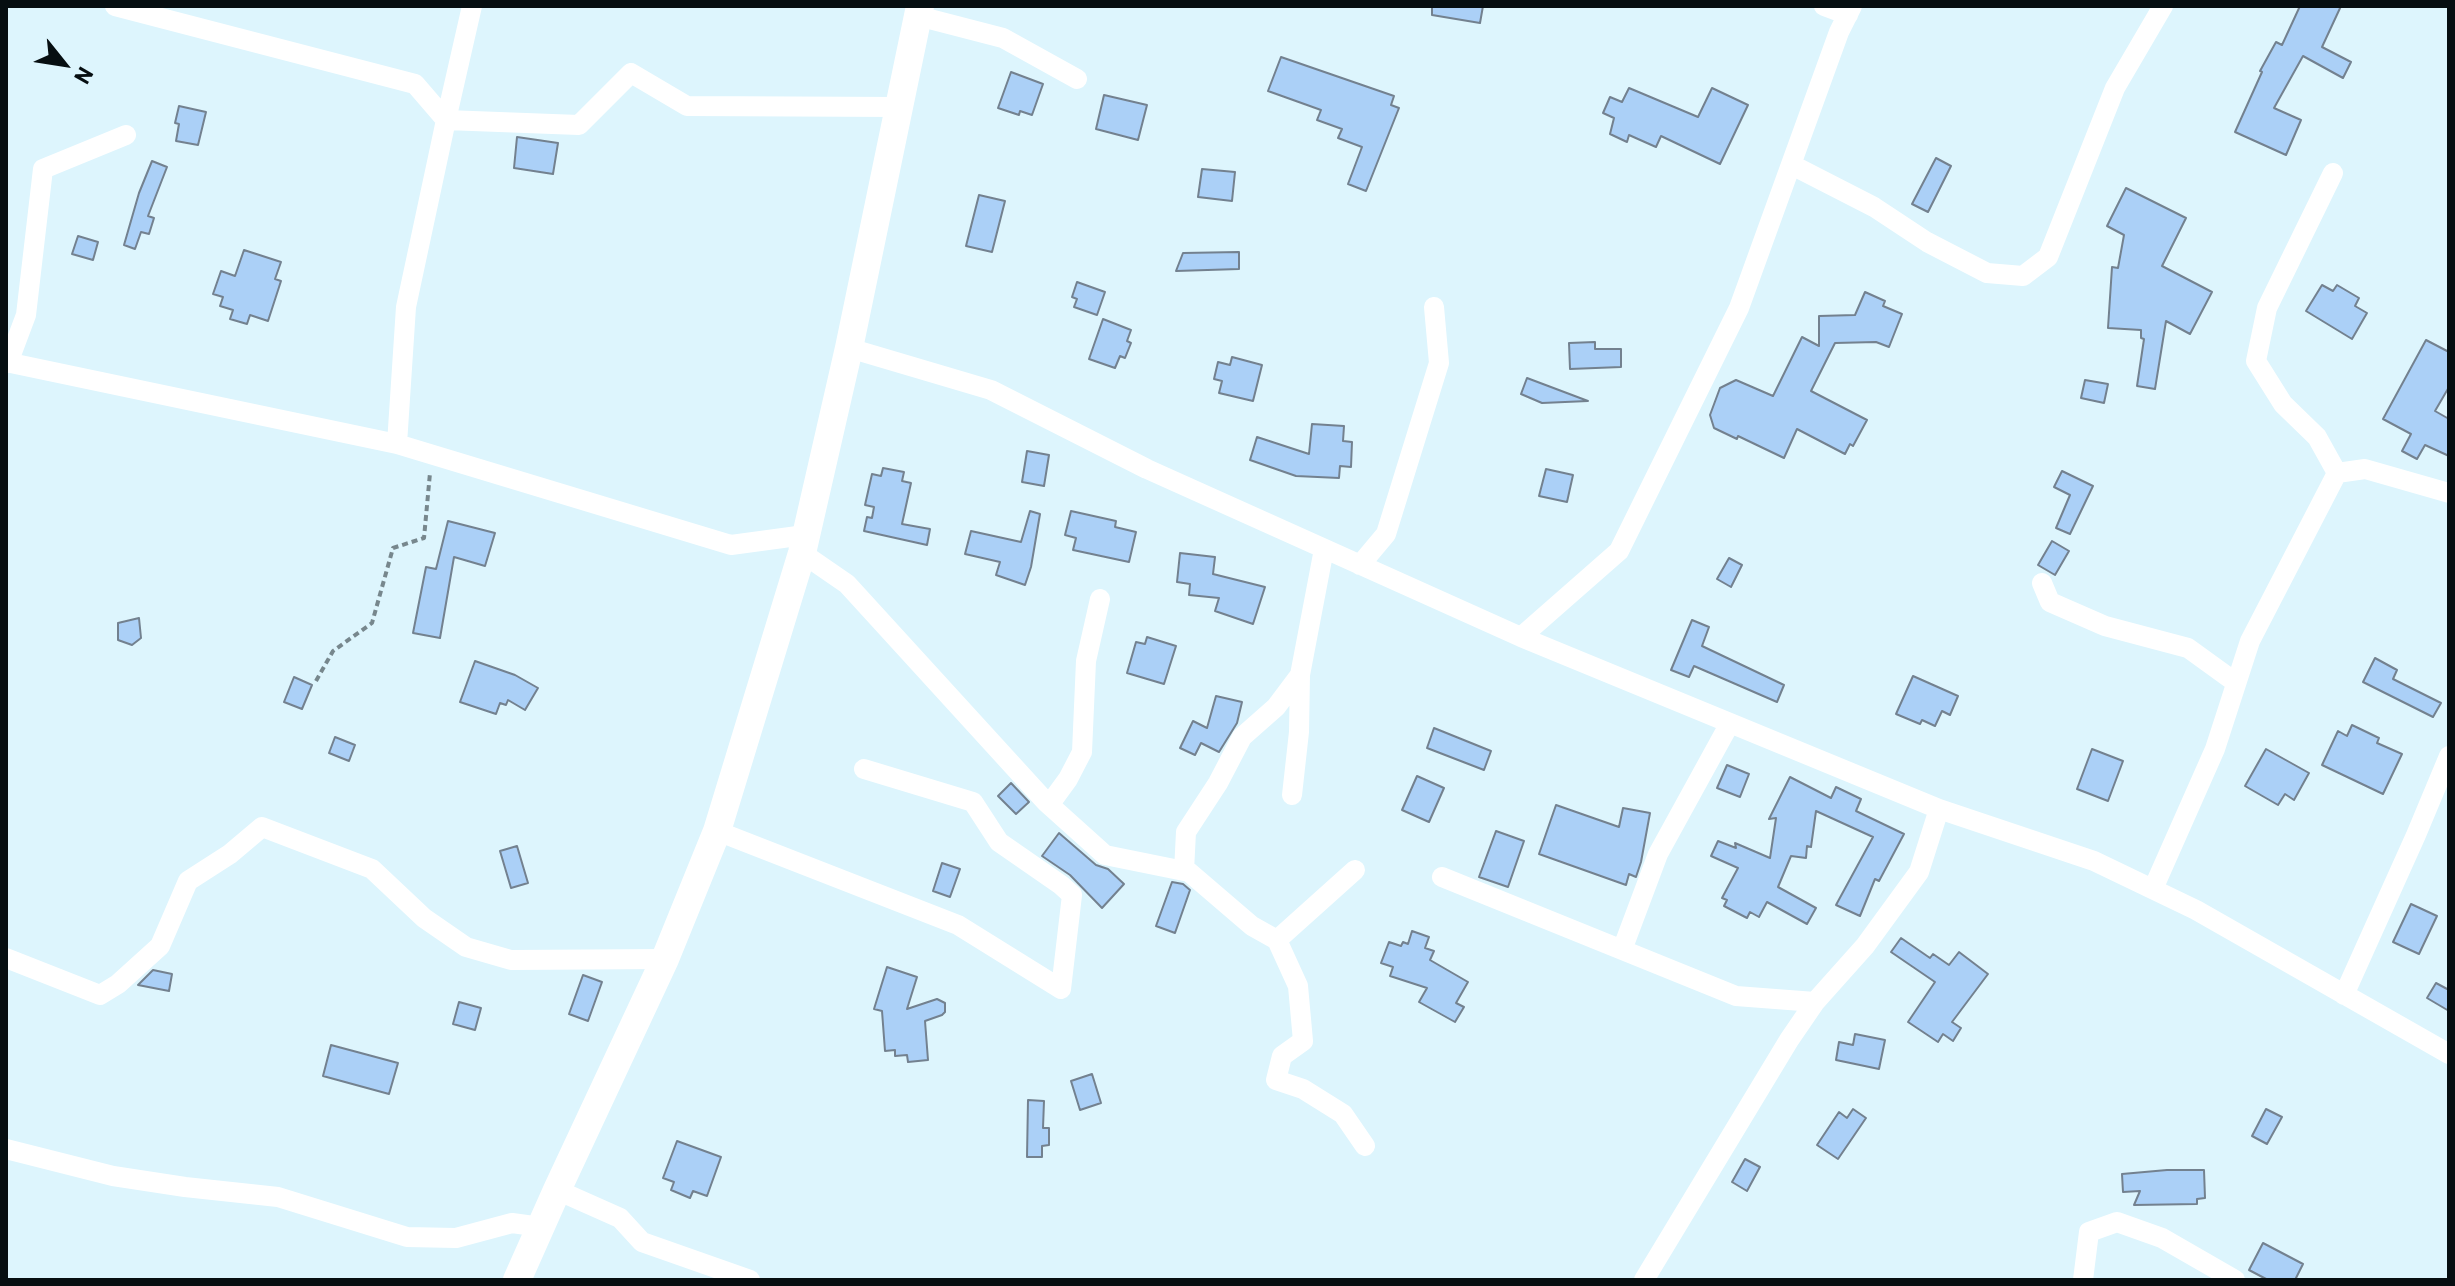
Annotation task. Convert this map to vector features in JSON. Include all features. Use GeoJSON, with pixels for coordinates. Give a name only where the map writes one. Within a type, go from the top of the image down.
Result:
{"type":"FeatureCollection","features":[{"type":"Feature","properties":{"kind":"street"},"geometry":{"type":"LineString","coordinates":[[397,444],[406,307],[472,6]]}},
{"type":"Feature","properties":{"kind":"street"},"geometry":{"type":"LineString","coordinates":[[1521,637],[1619,551],[1739,308],[1839,32],[1850,10],[1824,6]]}},
{"type":"Feature","properties":{"kind":"street"},"geometry":{"type":"LineString","coordinates":[[1792,165],[1874,207],[1927,242],[1987,273],[2023,276],[2048,257],[2115,88],[2163,6]]}},
{"type":"Feature","properties":{"kind":"street"},"geometry":{"type":"LineString","coordinates":[[125,7],[415,84],[446,120],[579,125],[631,73],[687,106],[898,107]]}},
{"type":"Feature","properties":{"kind":"street"},"geometry":{"type":"LineString","coordinates":[[517,1280],[665,959],[717,831],[804,544],[849,348],[919,11],[1003,38],[1077,79]]}},
{"type":"Feature","properties":{"kind":"street"},"geometry":{"type":"LineString","coordinates":[[126,135],[43,169],[26,315],[7,363],[397,444],[731,545],[804,544],[847,584],[1049,805],[1105,855],[1189,872],[1252,926],[1277,940],[1298,986],[1303,1041],[1282,1056],[1276,1080],[1303,1089],[1343,1114],[1365,1146]]}},
{"type":"Feature","properties":{"kind":"street"},"geometry":{"type":"LineString","coordinates":[[2333,173],[2267,308],[2256,361],[2283,404],[2317,437],[2337,473]]}},
{"type":"Feature","properties":{"kind":"street"},"geometry":{"type":"LineString","coordinates":[[1360,565],[1386,534],[1439,363],[1434,307]]}},
{"type":"Feature","properties":{"kind":"street"},"geometry":{"type":"LineString","coordinates":[[849,348],[991,390],[1147,469],[1521,637],[1939,809],[2094,861],[2196,910],[2449,1054]]}},
{"type":"Feature","properties":{"kind":"street"},"geometry":{"type":"LineString","coordinates":[[2337,473],[2365,469],[2449,493]]}},
{"type":"Feature","properties":{"kind":"street"},"geometry":{"type":"LineString","coordinates":[[2153,889],[2215,749],[2250,641],[2337,473]]}},
{"type":"Feature","properties":{"kind":"street"},"geometry":{"type":"LineString","coordinates":[[1292,795],[1299,732],[1300,675],[1324,549]]}},
{"type":"Feature","properties":{"kind":"street"},"geometry":{"type":"LineString","coordinates":[[2042,583],[2050,602],[2105,626],[2188,648],[2235,682]]}},
{"type":"Feature","properties":{"kind":"street"},"geometry":{"type":"LineString","coordinates":[[1049,805],[1082,752],[1086,661],[1100,599]]}},
{"type":"Feature","properties":{"kind":"street"},"geometry":{"type":"LineString","coordinates":[[1184,871],[1186,832],[1218,783],[1242,737],[1276,707],[1300,675]]}},
{"type":"Feature","properties":{"kind":"street"},"geometry":{"type":"LineString","coordinates":[[1622,950],[1658,854],[1730,723]]}},
{"type":"Feature","properties":{"kind":"street"},"geometry":{"type":"LineString","coordinates":[[2344,995],[2449,756]]}},
{"type":"Feature","properties":{"kind":"street"},"geometry":{"type":"LineString","coordinates":[[717,831],[958,925],[1061,989],[1072,895],[999,842],[973,802],[864,769]]}},
{"type":"Feature","properties":{"kind":"street"},"geometry":{"type":"LineString","coordinates":[[1644,1280],[1789,1040],[1815,1002],[1865,946],[1919,872],[1939,809]]}},
{"type":"Feature","properties":{"kind":"street"},"geometry":{"type":"LineString","coordinates":[[6,958],[100,995],[118,984],[160,946],[188,881],[230,854],[262,827],[372,869],[424,918],[466,947],[511,960],[665,959]]}},
{"type":"Feature","properties":{"kind":"street"},"geometry":{"type":"LineString","coordinates":[[1277,940],[1355,870]]}},
{"type":"Feature","properties":{"kind":"street"},"geometry":{"type":"LineString","coordinates":[[1442,877],[1736,996],[1815,1002]]}},
{"type":"Feature","properties":{"kind":"street"},"geometry":{"type":"LineString","coordinates":[[6,1149],[113,1176],[278,1197],[407,1237],[456,1238],[512,1223],[541,1227]]}},
{"type":"Feature","properties":{"kind":"street"},"geometry":{"type":"LineString","coordinates":[[557,1190],[620,1218],[642,1242],[750,1280]]}},
{"type":"Feature","properties":{"kind":"street"},"geometry":{"type":"LineString","coordinates":[[2083,1280],[2089,1232],[2117,1222],[2162,1238],[2235,1280]]}},
{"type":"Feature","properties":{"kind":"path"},"geometry":{"type":"LineString","coordinates":[[316,681],[333,651],[372,623],[393,548],[424,538],[432,454]]}},
{"type":"Feature","properties":{"kind":"building"},"geometry":{"type":"Polygon","coordinates":[[[1432,6],[1483,6],[1480,23],[1432,15],[1432,6]]]}},
{"type":"Feature","properties":{"kind":"building"},"geometry":{"type":"Polygon","coordinates":[[[2300,6],[2341,6],[2322,47],[2351,62],[2343,78],[2303,56],[2274,108],[2301,120],[2286,155],[2235,132],[2260,71],[2276,42],[2282,45],[2300,6]]]}},
{"type":"Feature","properties":{"kind":"building"},"geometry":{"type":"Polygon","coordinates":[[[1281,57],[1394,96],[1391,105],[1399,108],[1366,191],[1348,184],[1362,147],[1338,138],[1342,129],[1317,120],[1321,110],[1268,91],[1281,57]]]}},
{"type":"Feature","properties":{"kind":"building"},"geometry":{"type":"Polygon","coordinates":[[[1011,72],[1043,84],[1032,115],[1020,111],[1019,115],[998,108],[1011,72]]]}},
{"type":"Feature","properties":{"kind":"building"},"geometry":{"type":"Polygon","coordinates":[[[1629,88],[1698,117],[1712,88],[1748,105],[1720,164],[1661,136],[1656,147],[1629,135],[1627,142],[1610,134],[1614,118],[1603,113],[1610,97],[1622,102],[1629,88]]]}},
{"type":"Feature","properties":{"kind":"building"},"geometry":{"type":"Polygon","coordinates":[[[1104,95],[1147,105],[1138,140],[1096,129],[1104,95]]]}},
{"type":"Feature","properties":{"kind":"building"},"geometry":{"type":"Polygon","coordinates":[[[179,106],[206,112],[198,145],[176,141],[179,124],[175,123],[179,106]]]}},
{"type":"Feature","properties":{"kind":"building"},"geometry":{"type":"Polygon","coordinates":[[[517,137],[558,143],[553,174],[514,168],[517,137]]]}},
{"type":"Feature","properties":{"kind":"building"},"geometry":{"type":"Polygon","coordinates":[[[1936,158],[1951,166],[1928,212],[1912,204],[1936,158]]]}},
{"type":"Feature","properties":{"kind":"building"},"geometry":{"type":"Polygon","coordinates":[[[152,161],[167,167],[148,216],[154,218],[149,234],[141,232],[135,249],[124,245],[152,161]]]}},
{"type":"Feature","properties":{"kind":"building"},"geometry":{"type":"Polygon","coordinates":[[[1202,169],[1235,172],[1232,201],[1198,197],[1202,169]]]}},
{"type":"Feature","properties":{"kind":"building"},"geometry":{"type":"Polygon","coordinates":[[[2126,188],[2186,218],[2162,266],[2212,292],[2190,334],[2166,321],[2155,389],[2137,386],[2144,339],[2141,338],[2141,330],[2108,328],[2112,267],[2118,268],[2124,235],[2107,226],[2126,188]]]}},
{"type":"Feature","properties":{"kind":"building"},"geometry":{"type":"Polygon","coordinates":[[[979,195],[1005,201],[992,252],[966,246],[979,195]]]}},
{"type":"Feature","properties":{"kind":"building"},"geometry":{"type":"Polygon","coordinates":[[[78,236],[98,242],[93,260],[72,254],[78,236]]]}},
{"type":"Feature","properties":{"kind":"building"},"geometry":{"type":"Polygon","coordinates":[[[244,250],[281,262],[275,279],[281,281],[268,321],[250,315],[247,324],[230,319],[233,310],[220,306],[223,297],[213,294],[221,271],[235,276],[244,250]]]}},
{"type":"Feature","properties":{"kind":"building"},"geometry":{"type":"Polygon","coordinates":[[[1239,252],[1239,269],[1176,271],[1183,253],[1239,252]]]}},
{"type":"Feature","properties":{"kind":"building"},"geometry":{"type":"Polygon","coordinates":[[[1077,282],[1105,292],[1097,315],[1074,307],[1077,299],[1072,297],[1077,282]]]}},
{"type":"Feature","properties":{"kind":"building"},"geometry":{"type":"Polygon","coordinates":[[[2322,285],[2333,291],[2337,285],[2359,298],[2355,306],[2367,313],[2352,339],[2306,311],[2322,285]]]}},
{"type":"Feature","properties":{"kind":"building"},"geometry":{"type":"Polygon","coordinates":[[[1865,292],[1885,301],[1883,306],[1902,314],[1889,347],[1876,342],[1835,343],[1811,391],[1867,420],[1845,454],[1797,429],[1784,458],[1714,428],[1710,415],[1720,388],[1736,380],[1773,396],[1802,337],[1819,346],[1819,316],[1855,315],[1865,292]]]}},
{"type":"Feature","properties":{"kind":"building"},"geometry":{"type":"Polygon","coordinates":[[[1103,319],[1131,330],[1127,341],[1131,343],[1125,358],[1120,356],[1115,368],[1089,359],[1103,319]]]}},
{"type":"Feature","properties":{"kind":"building"},"geometry":{"type":"Polygon","coordinates":[[[2426,340],[2449,352],[2449,387],[2435,411],[2449,419],[2449,456],[2425,445],[2417,459],[2402,451],[2411,434],[2383,419],[2426,340]]]}},
{"type":"Feature","properties":{"kind":"building"},"geometry":{"type":"Polygon","coordinates":[[[1595,342],[1595,349],[1621,349],[1621,367],[1570,369],[1569,343],[1595,342]]]}},
{"type":"Feature","properties":{"kind":"building"},"geometry":{"type":"Polygon","coordinates":[[[1232,357],[1262,365],[1253,401],[1219,393],[1222,381],[1214,379],[1218,362],[1230,365],[1232,357]]]}},
{"type":"Feature","properties":{"kind":"building"},"geometry":{"type":"Polygon","coordinates":[[[1527,378],[1588,401],[1542,403],[1521,394],[1527,378]]]}},
{"type":"Feature","properties":{"kind":"building"},"geometry":{"type":"Polygon","coordinates":[[[2085,380],[2108,384],[2104,403],[2081,398],[2085,380]]]}},
{"type":"Feature","properties":{"kind":"building"},"geometry":{"type":"Polygon","coordinates":[[[1312,424],[1344,426],[1343,441],[1352,442],[1351,467],[1340,466],[1339,478],[1296,476],[1250,460],[1257,437],[1309,454],[1312,424]]]}},
{"type":"Feature","properties":{"kind":"building"},"geometry":{"type":"Polygon","coordinates":[[[1027,451],[1049,455],[1044,486],[1022,482],[1027,451]]]}},
{"type":"Feature","properties":{"kind":"building"},"geometry":{"type":"Polygon","coordinates":[[[883,468],[904,472],[902,481],[911,483],[902,524],[930,529],[927,545],[864,531],[867,517],[872,518],[874,507],[865,505],[872,474],[881,476],[883,468]]]}},
{"type":"Feature","properties":{"kind":"building"},"geometry":{"type":"Polygon","coordinates":[[[1546,469],[1573,475],[1567,502],[1539,496],[1546,469]]]}},
{"type":"Feature","properties":{"kind":"building"},"geometry":{"type":"Polygon","coordinates":[[[2062,471],[2093,486],[2070,534],[2056,528],[2070,495],[2054,487],[2062,471]]]}},
{"type":"Feature","properties":{"kind":"building"},"geometry":{"type":"Polygon","coordinates":[[[1030,511],[1040,514],[1025,585],[996,575],[1000,562],[965,554],[971,531],[1021,542],[1030,511]]]}},
{"type":"Feature","properties":{"kind":"building"},"geometry":{"type":"Polygon","coordinates":[[[1071,511],[1116,521],[1115,527],[1136,532],[1129,562],[1073,550],[1076,538],[1065,535],[1071,511]]]}},
{"type":"Feature","properties":{"kind":"building"},"geometry":{"type":"Polygon","coordinates":[[[448,521],[495,533],[485,566],[454,557],[440,638],[413,633],[426,567],[436,569],[448,521]]]}},
{"type":"Feature","properties":{"kind":"building"},"geometry":{"type":"Polygon","coordinates":[[[2052,541],[2069,551],[2055,575],[2038,565],[2052,541]]]}},
{"type":"Feature","properties":{"kind":"building"},"geometry":{"type":"Polygon","coordinates":[[[1180,553],[1215,557],[1213,574],[1265,587],[1253,624],[1215,611],[1219,598],[1189,595],[1190,584],[1177,582],[1180,553]]]}},
{"type":"Feature","properties":{"kind":"building"},"geometry":{"type":"Polygon","coordinates":[[[1729,558],[1742,565],[1731,587],[1717,579],[1729,558]]]}},
{"type":"Feature","properties":{"kind":"building"},"geometry":{"type":"Polygon","coordinates":[[[139,618],[141,638],[132,645],[118,640],[118,623],[139,618]]]}},
{"type":"Feature","properties":{"kind":"building"},"geometry":{"type":"Polygon","coordinates":[[[1692,620],[1709,627],[1702,646],[1784,685],[1777,702],[1694,666],[1689,677],[1671,670],[1692,620]]]}},
{"type":"Feature","properties":{"kind":"building"},"geometry":{"type":"Polygon","coordinates":[[[1147,637],[1176,646],[1164,684],[1127,673],[1136,642],[1145,644],[1147,637]]]}},
{"type":"Feature","properties":{"kind":"building"},"geometry":{"type":"Polygon","coordinates":[[[2375,658],[2397,670],[2393,679],[2441,703],[2433,717],[2363,682],[2375,658]]]}},
{"type":"Feature","properties":{"kind":"building"},"geometry":{"type":"Polygon","coordinates":[[[475,661],[515,675],[538,688],[525,710],[508,700],[506,705],[500,703],[496,714],[460,702],[475,661]]]}},
{"type":"Feature","properties":{"kind":"building"},"geometry":{"type":"Polygon","coordinates":[[[1913,676],[1958,696],[1950,715],[1942,711],[1935,726],[1922,720],[1920,724],[1896,714],[1913,676]]]}},
{"type":"Feature","properties":{"kind":"building"},"geometry":{"type":"Polygon","coordinates":[[[294,677],[312,685],[302,709],[284,702],[294,677]]]}},
{"type":"Feature","properties":{"kind":"building"},"geometry":{"type":"Polygon","coordinates":[[[1216,696],[1242,702],[1237,723],[1219,752],[1201,743],[1195,755],[1180,748],[1193,721],[1207,728],[1216,696]]]}},
{"type":"Feature","properties":{"kind":"building"},"geometry":{"type":"Polygon","coordinates":[[[2352,725],[2379,738],[2377,743],[2402,754],[2383,794],[2322,765],[2338,731],[2347,736],[2352,725]]]}},
{"type":"Feature","properties":{"kind":"building"},"geometry":{"type":"Polygon","coordinates":[[[1434,728],[1491,751],[1484,770],[1427,748],[1434,728]]]}},
{"type":"Feature","properties":{"kind":"building"},"geometry":{"type":"Polygon","coordinates":[[[335,737],[355,745],[349,761],[329,753],[335,737]]]}},
{"type":"Feature","properties":{"kind":"building"},"geometry":{"type":"Polygon","coordinates":[[[2092,749],[2123,761],[2108,801],[2077,789],[2092,749]]]}},
{"type":"Feature","properties":{"kind":"building"},"geometry":{"type":"Polygon","coordinates":[[[2266,749],[2309,773],[2294,800],[2285,794],[2278,805],[2245,786],[2266,749]]]}},
{"type":"Feature","properties":{"kind":"building"},"geometry":{"type":"Polygon","coordinates":[[[1727,765],[1749,774],[1740,797],[1717,788],[1727,765]]]}},
{"type":"Feature","properties":{"kind":"building"},"geometry":{"type":"Polygon","coordinates":[[[1417,776],[1444,788],[1429,822],[1402,810],[1417,776]]]}},
{"type":"Feature","properties":{"kind":"building"},"geometry":{"type":"Polygon","coordinates":[[[1790,777],[1831,798],[1836,787],[1861,799],[1856,811],[1904,834],[1879,881],[1875,879],[1860,916],[1836,905],[1873,837],[1816,811],[1811,847],[1807,846],[1806,858],[1791,856],[1778,887],[1816,908],[1807,924],[1767,902],[1759,917],[1750,912],[1747,918],[1724,906],[1727,900],[1722,898],[1738,868],[1711,856],[1718,841],[1736,848],[1735,843],[1770,858],[1776,818],[1769,819],[1790,777]]]}},
{"type":"Feature","properties":{"kind":"building"},"geometry":{"type":"Polygon","coordinates":[[[1011,783],[1029,802],[1016,814],[998,796],[1011,783]]]}},
{"type":"Feature","properties":{"kind":"building"},"geometry":{"type":"Polygon","coordinates":[[[1556,805],[1619,827],[1623,808],[1650,813],[1636,877],[1629,874],[1626,885],[1539,854],[1556,805]]]}},
{"type":"Feature","properties":{"kind":"building"},"geometry":{"type":"Polygon","coordinates":[[[1496,831],[1524,841],[1508,887],[1479,877],[1496,831]]]}},
{"type":"Feature","properties":{"kind":"building"},"geometry":{"type":"Polygon","coordinates":[[[1059,833],[1124,884],[1102,908],[1070,875],[1042,856],[1059,833]]]}},
{"type":"Feature","properties":{"kind":"building"},"geometry":{"type":"Polygon","coordinates":[[[517,846],[528,883],[511,888],[500,851],[517,846]]]}},
{"type":"Feature","properties":{"kind":"building"},"geometry":{"type":"Polygon","coordinates":[[[942,863],[960,869],[950,897],[933,891],[942,863]]]}},
{"type":"Feature","properties":{"kind":"building"},"geometry":{"type":"Polygon","coordinates":[[[1172,882],[1183,884],[1190,890],[1175,933],[1156,926],[1172,882]]]}},
{"type":"Feature","properties":{"kind":"building"},"geometry":{"type":"Polygon","coordinates":[[[2411,904],[2437,916],[2419,954],[2393,942],[2411,904]]]}},
{"type":"Feature","properties":{"kind":"building"},"geometry":{"type":"Polygon","coordinates":[[[1412,931],[1429,937],[1425,948],[1434,951],[1430,960],[1468,982],[1456,1003],[1464,1007],[1455,1022],[1419,1002],[1427,988],[1390,976],[1393,967],[1381,963],[1389,942],[1401,946],[1403,942],[1408,944],[1412,931]]]}},
{"type":"Feature","properties":{"kind":"building"},"geometry":{"type":"Polygon","coordinates":[[[1901,938],[1930,958],[1933,954],[1949,965],[1959,952],[1988,974],[1952,1022],[1961,1028],[1953,1041],[1943,1034],[1938,1042],[1908,1022],[1935,982],[1891,952],[1901,938]]]}},
{"type":"Feature","properties":{"kind":"building"},"geometry":{"type":"Polygon","coordinates":[[[887,967],[917,977],[907,1009],[937,999],[945,1003],[942,1015],[925,1021],[928,1060],[908,1062],[907,1055],[895,1056],[895,1050],[885,1051],[882,1011],[874,1009],[887,967]]]}},
{"type":"Feature","properties":{"kind":"building"},"geometry":{"type":"Polygon","coordinates":[[[153,970],[172,974],[169,991],[138,985],[153,970]]]}},
{"type":"Feature","properties":{"kind":"building"},"geometry":{"type":"Polygon","coordinates":[[[583,975],[602,982],[588,1021],[569,1014],[583,975]]]}},
{"type":"Feature","properties":{"kind":"building"},"geometry":{"type":"Polygon","coordinates":[[[2436,983],[2449,990],[2449,1011],[2427,998],[2436,983]]]}},
{"type":"Feature","properties":{"kind":"building"},"geometry":{"type":"Polygon","coordinates":[[[459,1002],[481,1008],[475,1030],[453,1024],[459,1002]]]}},
{"type":"Feature","properties":{"kind":"building"},"geometry":{"type":"Polygon","coordinates":[[[1855,1034],[1885,1040],[1879,1069],[1836,1060],[1839,1042],[1853,1045],[1855,1034]]]}},
{"type":"Feature","properties":{"kind":"building"},"geometry":{"type":"Polygon","coordinates":[[[331,1045],[398,1063],[389,1094],[323,1076],[331,1045]]]}},
{"type":"Feature","properties":{"kind":"building"},"geometry":{"type":"Polygon","coordinates":[[[1092,1074],[1101,1103],[1080,1110],[1071,1081],[1092,1074]]]}},
{"type":"Feature","properties":{"kind":"building"},"geometry":{"type":"Polygon","coordinates":[[[1028,1100],[1044,1101],[1043,1128],[1049,1128],[1049,1145],[1042,1146],[1042,1157],[1027,1157],[1028,1100]]]}},
{"type":"Feature","properties":{"kind":"building"},"geometry":{"type":"Polygon","coordinates":[[[1853,1109],[1866,1118],[1838,1159],[1817,1145],[1839,1112],[1847,1118],[1853,1109]]]}},
{"type":"Feature","properties":{"kind":"building"},"geometry":{"type":"Polygon","coordinates":[[[2266,1109],[2282,1117],[2267,1144],[2252,1136],[2266,1109]]]}},
{"type":"Feature","properties":{"kind":"building"},"geometry":{"type":"Polygon","coordinates":[[[677,1141],[721,1157],[707,1196],[693,1191],[690,1198],[671,1190],[674,1182],[663,1178],[677,1141]]]}},
{"type":"Feature","properties":{"kind":"building"},"geometry":{"type":"Polygon","coordinates":[[[1745,1159],[1760,1167],[1747,1191],[1732,1182],[1745,1159]]]}},
{"type":"Feature","properties":{"kind":"building"},"geometry":{"type":"Polygon","coordinates":[[[2204,1170],[2205,1198],[2197,1199],[2197,1204],[2134,1205],[2140,1191],[2123,1192],[2122,1174],[2204,1170]]]}},
{"type":"Feature","properties":{"kind":"building"},"geometry":{"type":"Polygon","coordinates":[[[2263,1243],[2303,1264],[2295,1280],[2268,1280],[2249,1270],[2263,1243]]]}}]}
